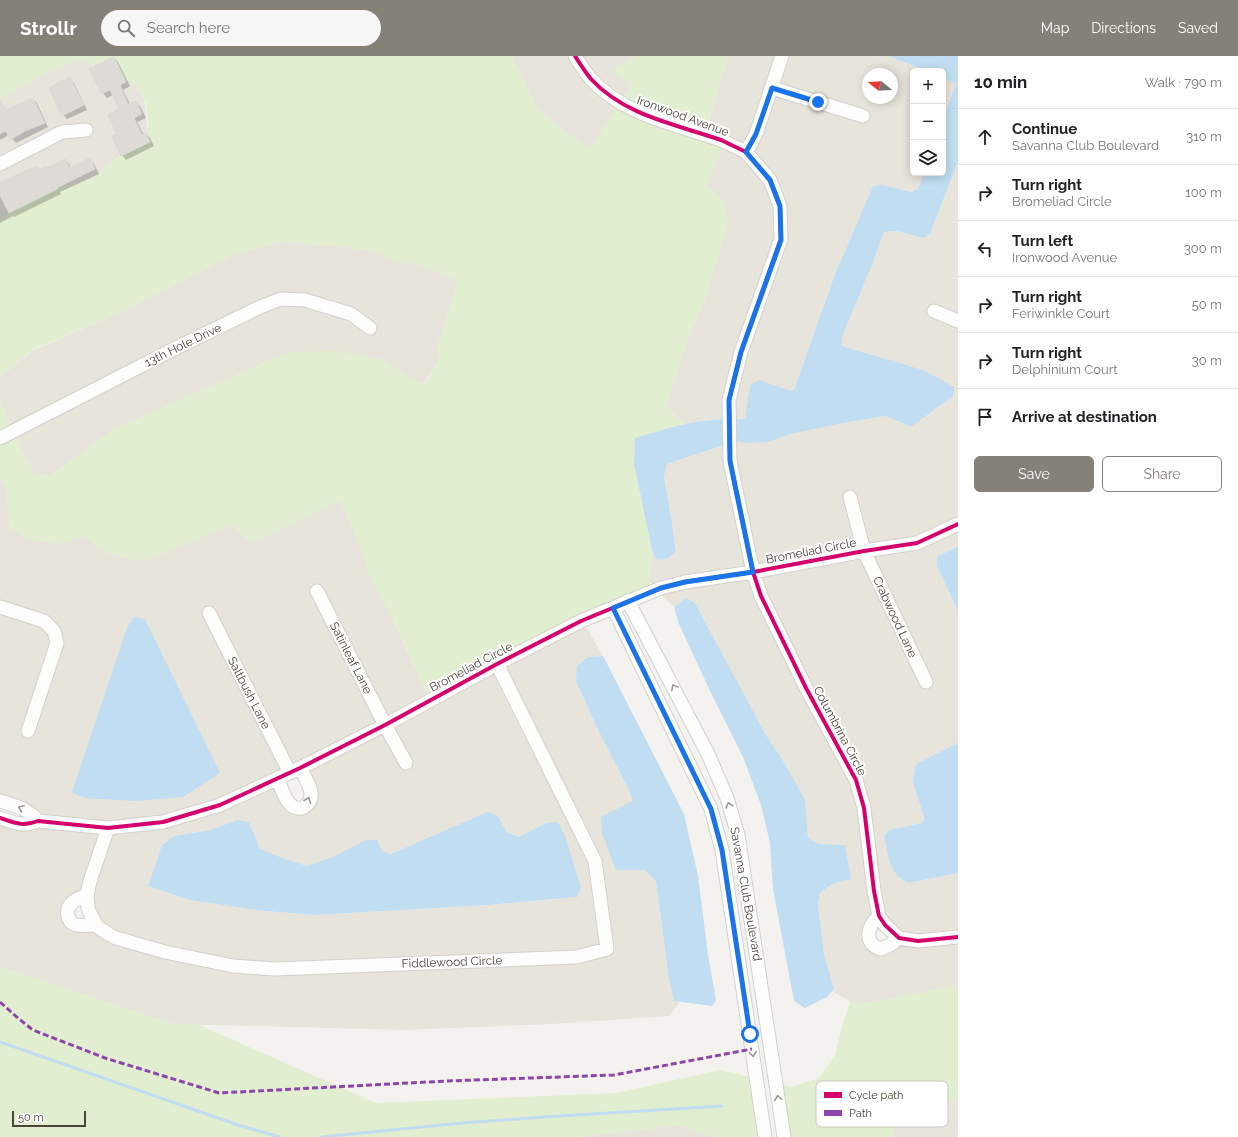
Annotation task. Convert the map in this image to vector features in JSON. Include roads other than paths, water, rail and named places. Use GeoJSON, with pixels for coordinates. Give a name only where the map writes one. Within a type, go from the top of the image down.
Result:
{"type":"FeatureCollection","features":[{"type":"Feature","properties":{"kind":"street","name":"Ironwood Avenue"},"geometry":{"type":"LineString","coordinates":[[575,56],[590,78],[613,98],[624,105],[641,114],[721,140],[746,152],[770,180],[780,206],[781,240],[741,352],[729,400],[730,461],[753,572]]}},
{"type":"Feature","properties":{"kind":"street"},"geometry":{"type":"LineString","coordinates":[[746,152],[756,134],[782,56]]}},
{"type":"Feature","properties":{"kind":"street"},"geometry":{"type":"LineString","coordinates":[[772,88],[863,116]]}},
{"type":"Feature","properties":{"kind":"street"},"geometry":{"type":"LineString","coordinates":[[0,164],[62,132],[86,130]]}},
{"type":"Feature","properties":{"kind":"street","name":"13th Hole Drive"},"geometry":{"type":"LineString","coordinates":[[0,438],[178,346],[260,307],[281,299],[306,300],[351,314],[370,328]]}},
{"type":"Feature","properties":{"kind":"street"},"geometry":{"type":"LineString","coordinates":[[934,311],[958,321]]}},
{"type":"Feature","properties":{"kind":"street","name":"Crabwood Lane"},"geometry":{"type":"LineString","coordinates":[[850,497],[864,551],[926,682]]}},
{"type":"Feature","properties":{"kind":"street","name":"Bromeliad Circle"},"geometry":{"type":"LineString","coordinates":[[0,818],[20,824],[29,824],[38,821],[108,828],[163,822],[220,805],[295,771],[581,621],[661,588],[685,582],[753,572],[864,551],[916,543],[958,524]]}},
{"type":"Feature","properties":{"kind":"street","name":"Columbrina Circle"},"geometry":{"type":"LineString","coordinates":[[753,572],[761,596],[806,688],[856,780],[864,808],[874,891],[879,916],[885,925],[899,938]]}},
{"type":"Feature","properties":{"kind":"street","name":"Satinleaf Lane"},"geometry":{"type":"LineString","coordinates":[[317,591],[406,763]]}},
{"type":"Feature","properties":{"kind":"street","name":"Savanna Club Boulevard"},"geometry":{"type":"LineString","coordinates":[[628,601],[709,756],[729,806],[738,835],[784,1137]]}},
{"type":"Feature","properties":{"kind":"street"},"geometry":{"type":"LineString","coordinates":[[0,607],[44,621],[54,631],[57,644],[28,732]]}},
{"type":"Feature","properties":{"kind":"street","name":"Savanna Club Boulevard"},"geometry":{"type":"LineString","coordinates":[[613,608],[711,809],[722,850],[765,1137]]}},
{"type":"Feature","properties":{"kind":"street","name":"Saltbush Lane"},"geometry":{"type":"LineString","coordinates":[[209,613],[295,771],[311,789],[310,800],[306,806],[302,808],[292,806],[278,779]]}},
{"type":"Feature","properties":{"kind":"street","name":"Fiddlewood Circle"},"geometry":{"type":"LineString","coordinates":[[96,925],[103,931],[116,938],[165,952],[233,966],[275,969],[577,957],[607,949],[595,861],[497,664]]}},
{"type":"Feature","properties":{"kind":"street"},"geometry":{"type":"LineString","coordinates":[[0,801],[24,809],[32,814],[38,821]]}},
{"type":"Feature","properties":{"kind":"street"},"geometry":{"type":"LineString","coordinates":[[87,895],[70,904],[67,912],[72,923],[76,925],[96,925],[88,909],[87,895],[90,880],[108,828]]}},
{"type":"Feature","properties":{"kind":"street"},"geometry":{"type":"LineString","coordinates":[[879,916],[869,930],[869,939],[870,943],[874,947],[881,949],[890,945],[899,938],[918,941],[958,937]]}},
{"type":"Feature","properties":{"kind":"water"},"geometry":{"type":"Polygon","coordinates":[[[888,56],[958,56],[958,161],[930,234],[924,238],[896,231],[884,232],[842,337],[842,346],[923,370],[954,387],[953,396],[911,427],[886,416],[791,434],[768,442],[735,442],[735,419],[745,419],[750,385],[759,380],[788,390],[794,390],[835,274],[873,186],[883,185],[911,192],[918,189],[923,176],[946,176],[946,112],[956,84],[946,79],[946,68],[919,68],[888,56]]]}},
{"type":"Feature","properties":{"kind":"water"},"geometry":{"type":"Polygon","coordinates":[[[723,419],[724,445],[667,464],[664,477],[676,552],[667,559],[656,560],[652,550],[634,464],[635,438],[690,423],[723,419]]]}},
{"type":"Feature","properties":{"kind":"water"},"geometry":{"type":"Polygon","coordinates":[[[958,546],[958,611],[937,566],[937,557],[958,546]]]}},
{"type":"Feature","properties":{"kind":"water"},"geometry":{"type":"Polygon","coordinates":[[[687,598],[695,603],[766,735],[805,799],[808,838],[819,844],[845,845],[851,879],[832,884],[820,893],[818,904],[824,955],[834,989],[827,997],[805,1008],[794,1001],[773,889],[770,843],[761,805],[743,757],[679,624],[674,607],[687,598]]]}},
{"type":"Feature","properties":{"kind":"water"},"geometry":{"type":"Polygon","coordinates":[[[134,617],[145,619],[220,773],[183,797],[134,801],[84,798],[72,792],[127,628],[134,617]]]}},
{"type":"Feature","properties":{"kind":"water"},"geometry":{"type":"Polygon","coordinates":[[[603,656],[684,814],[698,876],[708,955],[716,1000],[712,1006],[674,1001],[669,980],[656,881],[645,870],[616,870],[602,833],[601,817],[633,801],[576,681],[577,666],[588,657],[603,656]]]}},
{"type":"Feature","properties":{"kind":"water"},"geometry":{"type":"Polygon","coordinates":[[[958,743],[958,873],[908,883],[901,879],[893,869],[890,863],[884,836],[889,830],[922,823],[924,818],[913,782],[915,768],[918,763],[958,743]]]}},
{"type":"Feature","properties":{"kind":"water"},"geometry":{"type":"Polygon","coordinates":[[[487,812],[497,815],[507,832],[518,837],[546,823],[558,822],[566,838],[581,889],[577,897],[488,905],[316,915],[265,911],[189,900],[148,886],[162,845],[174,836],[210,830],[237,820],[249,822],[260,849],[307,866],[335,856],[365,840],[377,840],[382,851],[391,854],[487,812]]]}},
{"type":"Feature","properties":{"kind":"waterway"},"geometry":{"type":"LineString","coordinates":[[0,1042],[238,1125],[280,1137]]}},
{"type":"Feature","properties":{"kind":"waterway"},"geometry":{"type":"LineString","coordinates":[[321,1137],[462,1123],[722,1106]]}}]}
